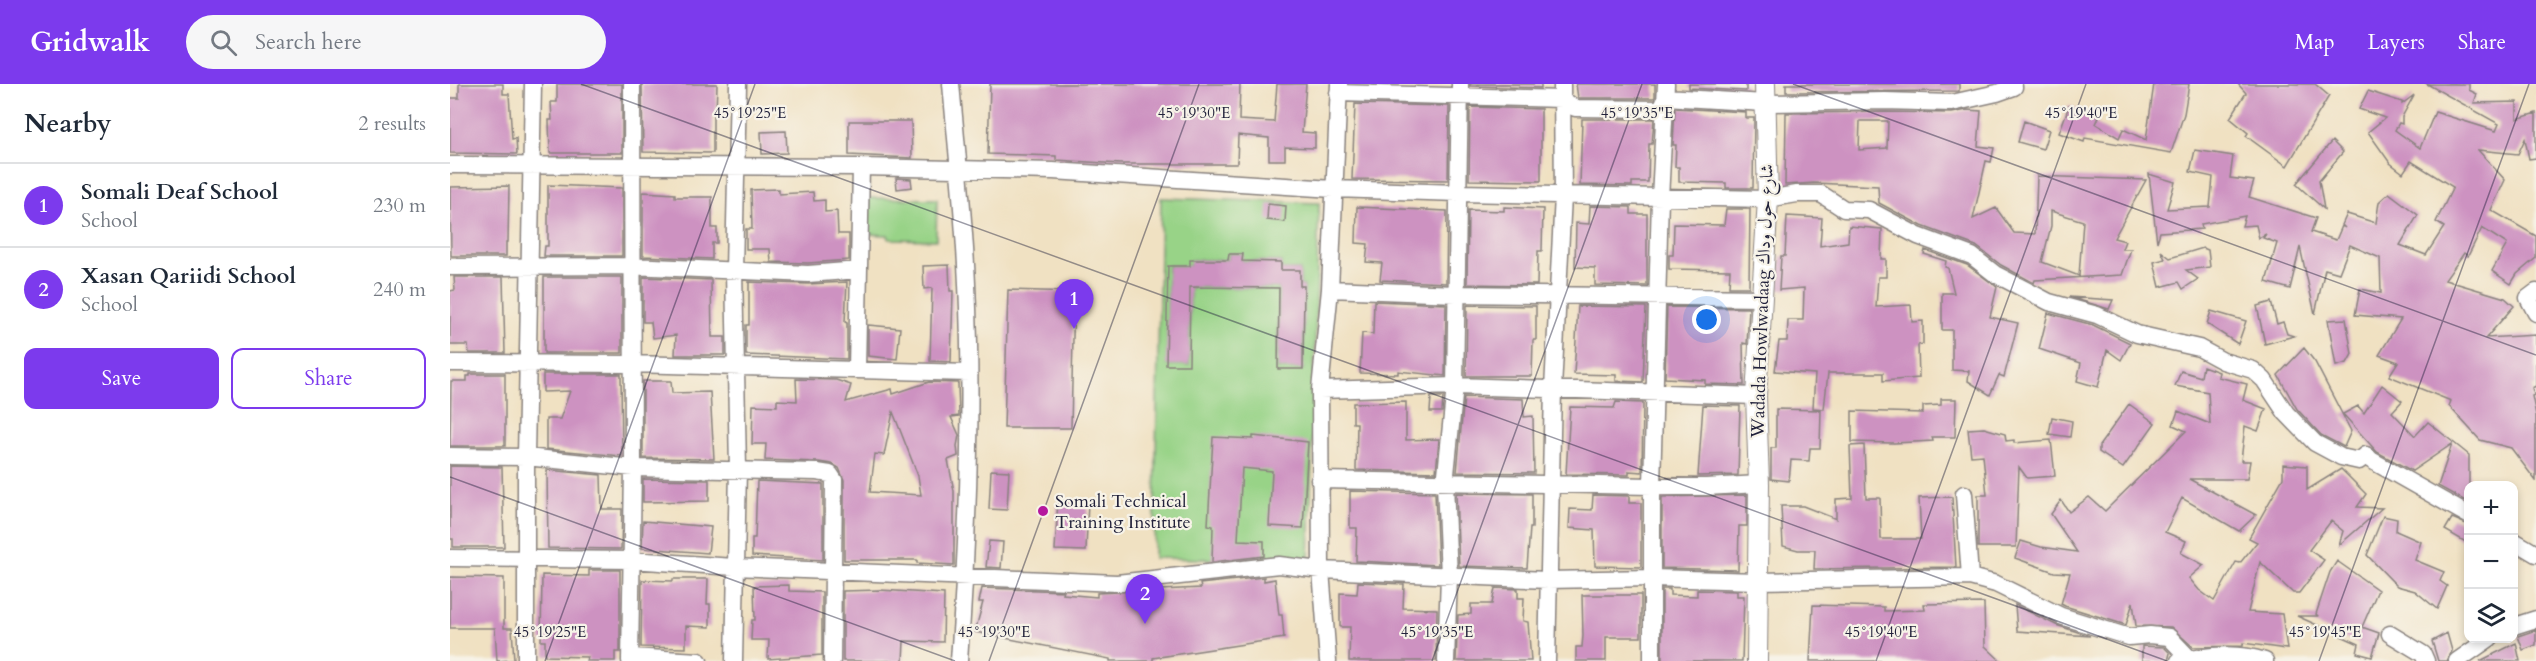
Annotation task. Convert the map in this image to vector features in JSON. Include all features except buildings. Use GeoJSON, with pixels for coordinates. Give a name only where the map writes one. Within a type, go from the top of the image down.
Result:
{"type":"FeatureCollection","features":[{"type":"Feature","properties":{"kind":"street"},"geometry":{"type":"LineString","coordinates":[[526,661],[526,457],[533,84]]}},
{"type":"Feature","properties":{"kind":"street"},"geometry":{"type":"LineString","coordinates":[[632,84],[633,468],[630,659],[699,661]]}},
{"type":"Feature","properties":{"kind":"street"},"geometry":{"type":"LineString","coordinates":[[734,661],[734,567],[738,469],[734,271],[738,84]]}},
{"type":"Feature","properties":{"kind":"street"},"geometry":{"type":"LineString","coordinates":[[951,84],[967,283],[969,373],[965,578],[959,661]]}},
{"type":"Feature","properties":{"kind":"street"},"geometry":{"type":"LineString","coordinates":[[1666,91],[1765,93],[1952,103],[2014,87]]}},
{"type":"Feature","properties":{"kind":"street"},"geometry":{"type":"LineString","coordinates":[[1328,661],[1321,570],[1320,390],[1330,289],[1338,88],[1562,92],[1575,108],[1661,109],[1666,91]]}},
{"type":"Feature","properties":{"kind":"street"},"geometry":{"type":"LineString","coordinates":[[1446,661],[1449,576],[1445,484],[1455,386],[1460,90]]}},
{"type":"Feature","properties":{"kind":"street"},"geometry":{"type":"LineString","coordinates":[[1652,661],[1652,485],[1660,198],[1666,91]]}},
{"type":"Feature","properties":{"kind":"street"},"geometry":{"type":"LineString","coordinates":[[1547,661],[1553,389],[1563,196],[1562,92]]}},
{"type":"Feature","properties":{"kind":"street","name":"Wadada Howlwadaag شارع حول وداك"},"geometry":{"type":"LineString","coordinates":[[1757,661],[1760,484],[1756,396],[1768,199],[1765,93]]}},
{"type":"Feature","properties":{"kind":"street"},"geometry":{"type":"LineString","coordinates":[[450,165],[861,167],[1053,171],[1333,189],[1563,196],[1768,199],[1797,194],[1821,194],[1844,209],[1869,210],[1918,236],[1972,256],[1995,274],[2049,302],[2097,315],[2137,334],[2199,348],[2223,361],[2253,370],[2264,380],[2286,413],[2315,443],[2349,460],[2359,461],[2366,454],[2371,460],[2464,512]]}},
{"type":"Feature","properties":{"kind":"street"},"geometry":{"type":"LineString","coordinates":[[857,369],[861,167]]}},
{"type":"Feature","properties":{"kind":"street"},"geometry":{"type":"LineString","coordinates":[[450,267],[631,266],[808,274],[860,270]]}},
{"type":"Feature","properties":{"kind":"street"},"geometry":{"type":"LineString","coordinates":[[1330,289],[1456,294],[1761,298]]}},
{"type":"Feature","properties":{"kind":"street"},"geometry":{"type":"LineString","coordinates":[[2536,291],[2528,298],[2536,313]]}},
{"type":"Feature","properties":{"kind":"street"},"geometry":{"type":"LineString","coordinates":[[450,363],[631,364],[969,373]]}},
{"type":"Feature","properties":{"kind":"street"},"geometry":{"type":"LineString","coordinates":[[1320,390],[1455,386],[1756,396]]}},
{"type":"Feature","properties":{"kind":"street"},"geometry":{"type":"LineString","coordinates":[[450,456],[526,457],[633,468],[738,469],[830,474],[834,480],[832,661]]}},
{"type":"Feature","properties":{"kind":"street"},"geometry":{"type":"LineString","coordinates":[[1319,480],[1706,487],[1760,484]]}},
{"type":"Feature","properties":{"kind":"street"},"geometry":{"type":"LineString","coordinates":[[1964,494],[1970,577]]}},
{"type":"Feature","properties":{"kind":"street"},"geometry":{"type":"LineString","coordinates":[[2518,543],[2536,554]]}},
{"type":"Feature","properties":{"kind":"street"},"geometry":{"type":"LineString","coordinates":[[450,558],[631,560],[965,578],[1117,583],[1279,565],[1321,570],[1548,580],[1652,578],[1758,581],[1970,577],[1996,584],[2061,616],[2129,637],[2150,635],[2169,637],[2184,660],[2206,656],[2249,656],[2265,661]]}},
{"type":"Feature","properties":{"kind":"street"},"geometry":{"type":"LineString","coordinates":[[2518,625],[2536,619]]}},
{"type":"Feature","properties":{"kind":"street"},"geometry":{"type":"LineString","coordinates":[[2391,634],[2423,654],[2426,661]]}},
{"type":"Feature","properties":{"kind":"street"},"geometry":{"type":"LineString","coordinates":[[2457,661],[2484,643]]}},
{"type":"Feature","properties":{"kind":"green space"},"geometry":{"type":"Polygon","coordinates":[[[867,198],[937,199],[936,240],[889,239],[888,235],[866,234],[867,198]]]}},
{"type":"Feature","properties":{"kind":"green space"},"geometry":{"type":"Polygon","coordinates":[[[1161,198],[1319,203],[1309,561],[1154,558],[1161,198]],[[1229,254],[1228,260],[1191,260],[1190,266],[1168,266],[1167,365],[1189,365],[1190,287],[1279,288],[1278,369],[1303,369],[1304,286],[1300,286],[1300,270],[1281,270],[1281,262],[1242,261],[1242,254],[1229,254]]]}},
{"type":"Feature","properties":{"kind":"place","name":"Somali Deaf School"},"geometry":{"type":"Point","coordinates":[1074,329]}},
{"type":"Feature","properties":{"kind":"place","name":"Somali Technical Training Institute"},"geometry":{"type":"Point","coordinates":[1043,511]}},
{"type":"Feature","properties":{"kind":"place","name":"Xasan Qariidi School"},"geometry":{"type":"Point","coordinates":[1145,624]}}]}
